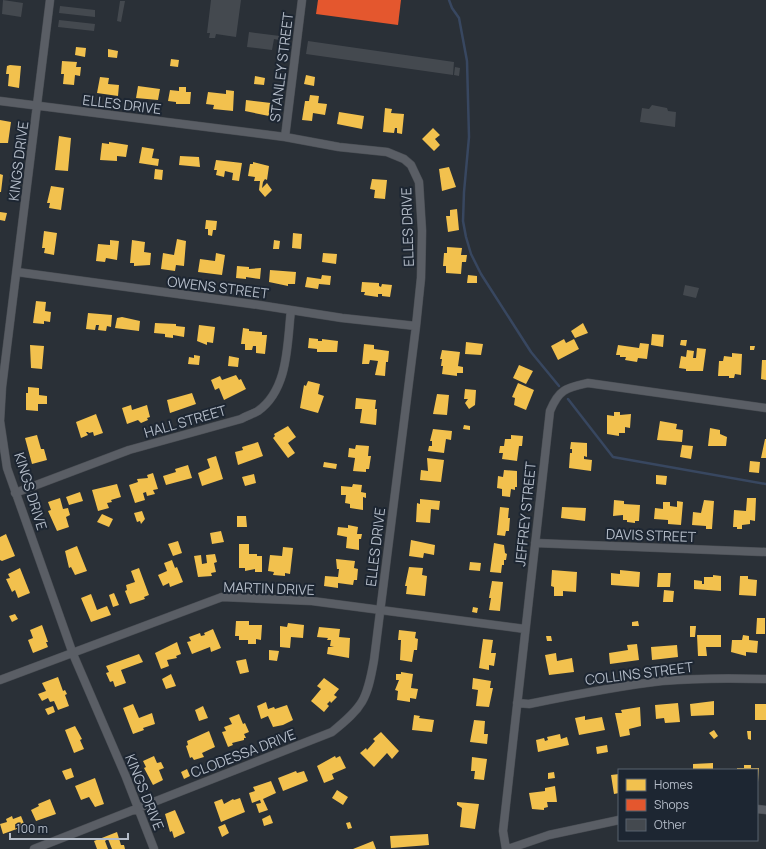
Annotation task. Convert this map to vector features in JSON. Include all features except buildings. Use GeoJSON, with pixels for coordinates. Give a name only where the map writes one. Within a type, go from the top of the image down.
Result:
{"type":"FeatureCollection","features":[{"type":"Feature","properties":{"kind":"street","name":"KINGS DRIVE"},"geometry":{"type":"LineString","coordinates":[[50,0],[17,272],[1,387],[0,421],[7,468],[15,493],[73,654],[154,849]]}},
{"type":"Feature","properties":{"kind":"street","name":"STANLEY STREET"},"geometry":{"type":"LineString","coordinates":[[285,137],[302,0]]}},
{"type":"Feature","properties":{"kind":"street","name":"ELLES DRIVE"},"geometry":{"type":"LineString","coordinates":[[0,101],[285,137],[339,147],[387,152],[404,158],[411,165],[419,182],[422,231],[421,278],[380,609]]}},
{"type":"Feature","properties":{"kind":"street","name":"OWENS STREET"},"geometry":{"type":"LineString","coordinates":[[17,272],[342,318],[416,326]]}},
{"type":"Feature","properties":{"kind":"street","name":"HALL STREET"},"geometry":{"type":"LineString","coordinates":[[15,493],[130,450],[241,419],[258,410],[272,396],[280,380],[285,361],[291,310]]}},
{"type":"Feature","properties":{"kind":"street","name":"JEFFREY STREET"},"geometry":{"type":"LineString","coordinates":[[507,849],[503,831],[550,411],[560,392],[569,387],[588,383],[766,408]]}},
{"type":"Feature","properties":{"kind":"street","name":"DAVIS STREET"},"geometry":{"type":"LineString","coordinates":[[535,543],[766,552]]}},
{"type":"Feature","properties":{"kind":"street","name":"MARTIN DRIVE"},"geometry":{"type":"LineString","coordinates":[[0,680],[73,654],[222,597],[312,601],[525,629]]}},
{"type":"Feature","properties":{"kind":"street","name":"CLODESSA DRIVE"},"geometry":{"type":"LineString","coordinates":[[34,849],[332,732],[354,714],[365,698],[371,679],[380,609]]}},
{"type":"Feature","properties":{"kind":"street","name":"COLLINS STREET"},"geometry":{"type":"LineString","coordinates":[[517,703],[529,704],[611,688],[662,681],[728,678],[766,679]]}},
{"type":"Feature","properties":{"kind":"street"},"geometry":{"type":"LineString","coordinates":[[507,849],[549,835],[618,820]]}},
{"type":"Feature","properties":{"kind":"waterway"},"geometry":{"type":"LineString","coordinates":[[449,0],[452,8],[459,18],[467,61],[469,137],[463,221],[466,237],[471,254],[481,274],[531,352],[559,386]]}},
{"type":"Feature","properties":{"kind":"waterway"},"geometry":{"type":"LineString","coordinates":[[568,399],[613,457],[766,484]]}}]}
